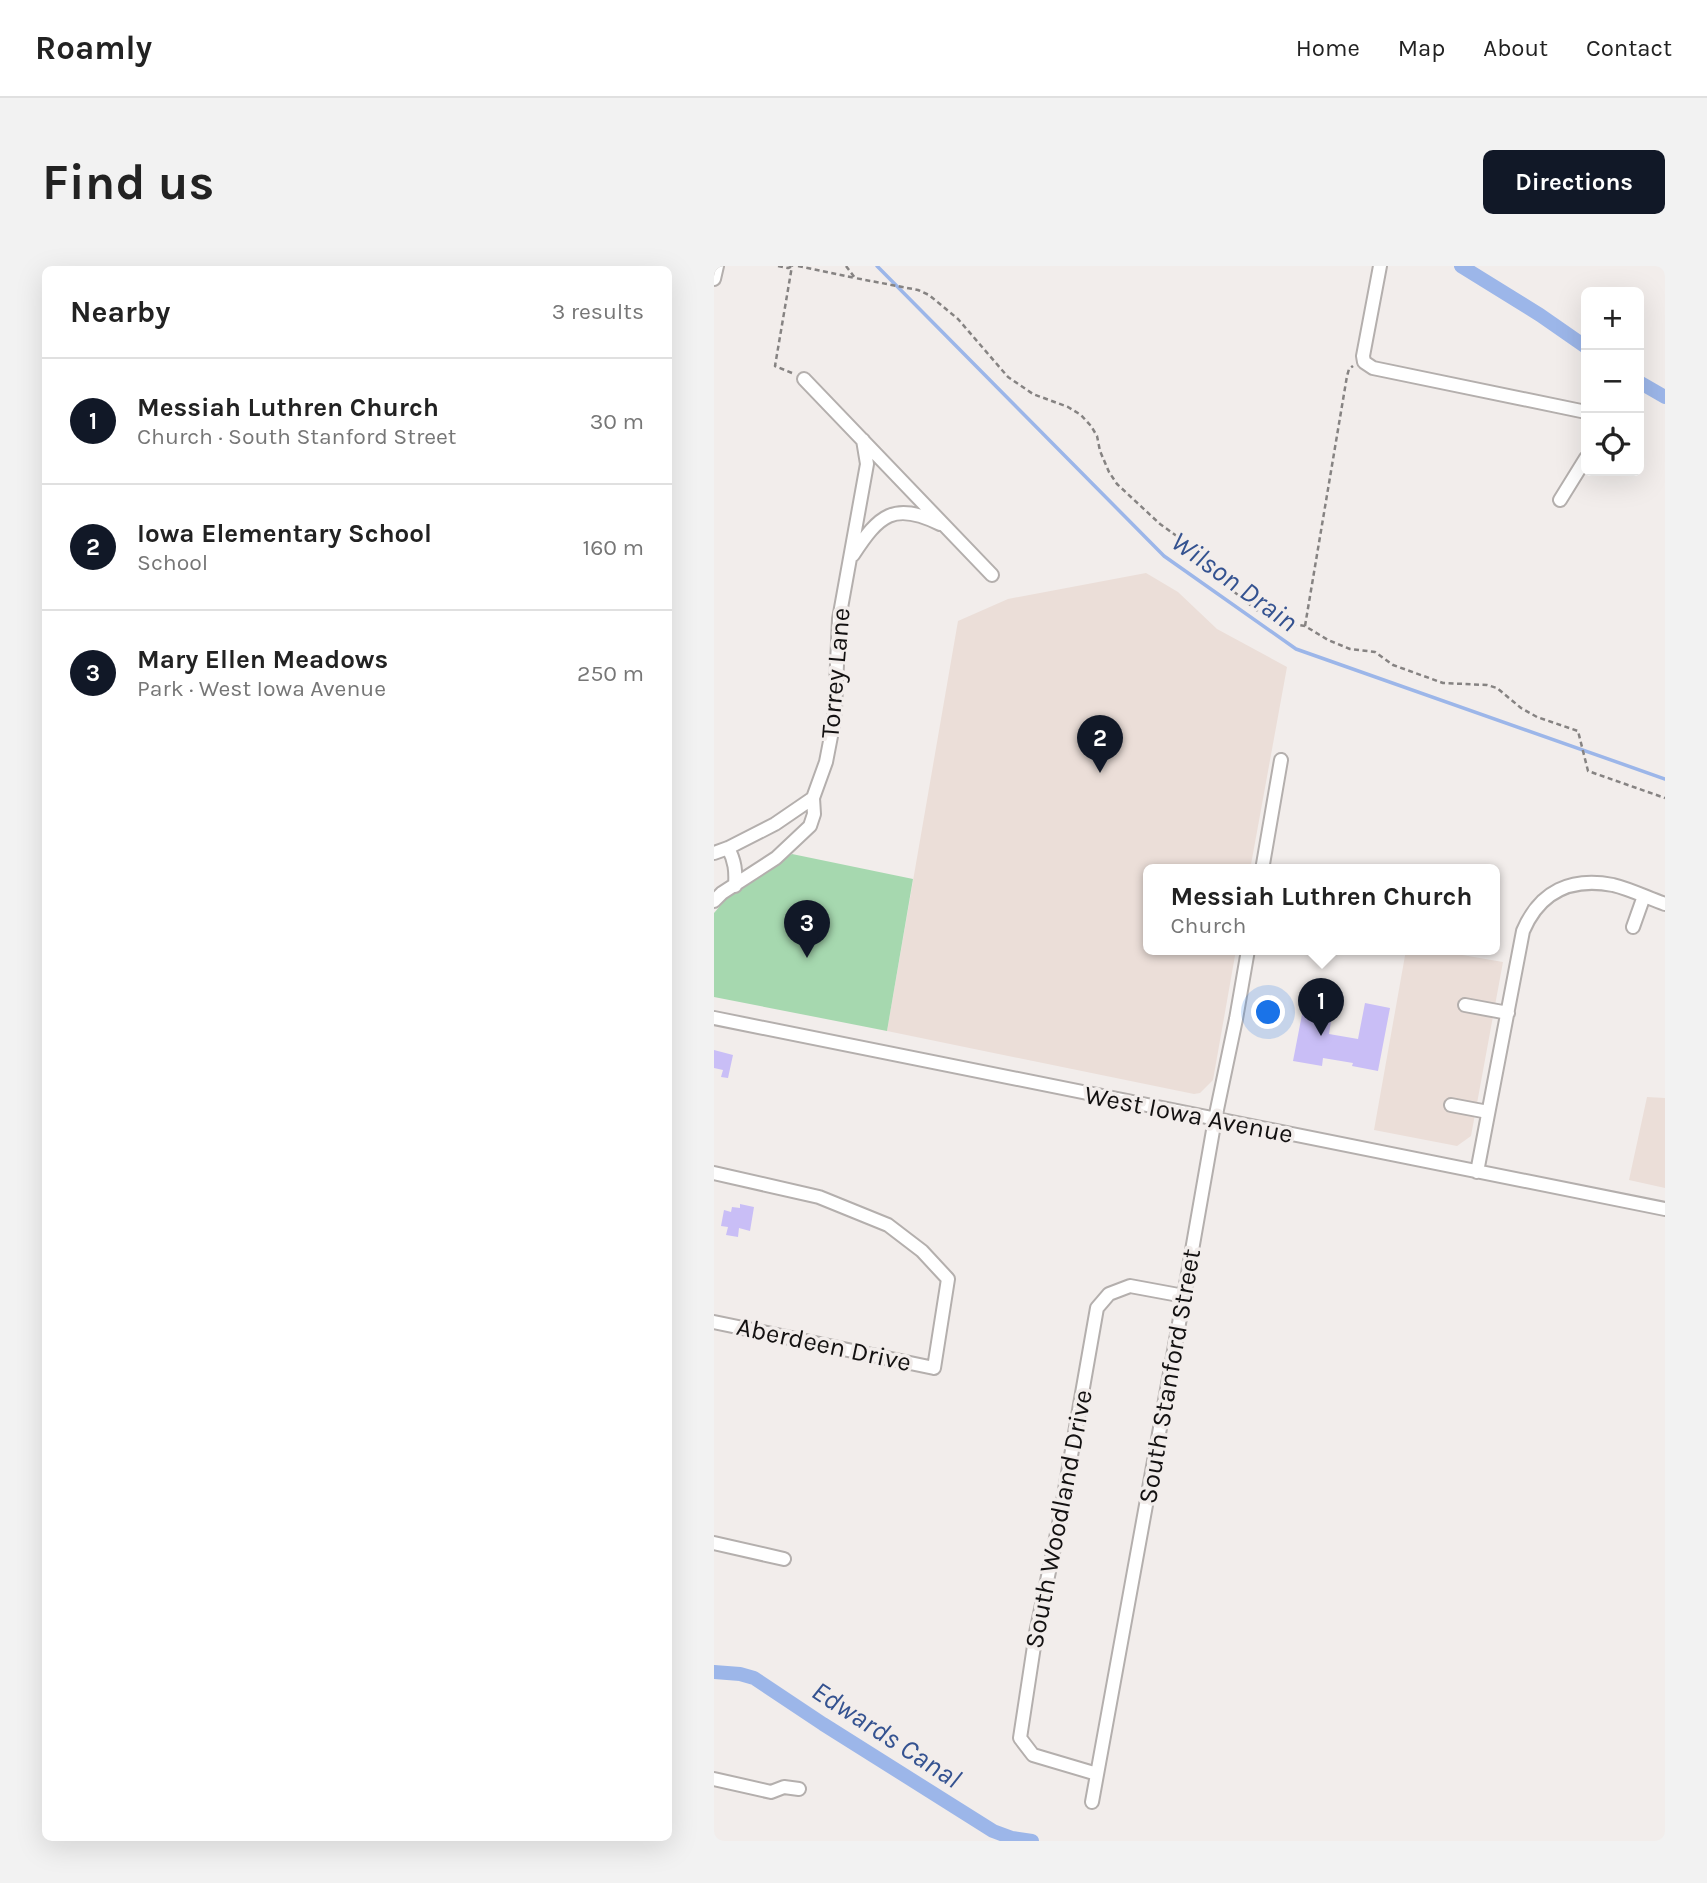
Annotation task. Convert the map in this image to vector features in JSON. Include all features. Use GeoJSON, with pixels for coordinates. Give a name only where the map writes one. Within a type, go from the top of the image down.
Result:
{"type":"FeatureCollection","features":[{"type":"Feature","properties":{"kind":"street"},"geometry":{"type":"LineString","coordinates":[[714,279],[717,266]]}},
{"type":"Feature","properties":{"kind":"street"},"geometry":{"type":"LineString","coordinates":[[1380,266],[1364,362],[1373,368],[1581,411]]}},
{"type":"Feature","properties":{"kind":"street"},"geometry":{"type":"LineString","coordinates":[[804,379],[992,575]]}},
{"type":"Feature","properties":{"kind":"street","name":"Torrey Lane"},"geometry":{"type":"LineString","coordinates":[[714,901],[776,858],[810,826],[814,814],[813,799],[826,762],[835,709],[839,619],[867,464],[863,440]]}},
{"type":"Feature","properties":{"kind":"street"},"geometry":{"type":"LineString","coordinates":[[1560,500],[1581,466]]}},
{"type":"Feature","properties":{"kind":"street"},"geometry":{"type":"LineString","coordinates":[[848,562],[875,526],[888,516],[900,512],[922,516],[949,529]]}},
{"type":"Feature","properties":{"kind":"street"},"geometry":{"type":"LineString","coordinates":[[1263,864],[1281,760]]}},
{"type":"Feature","properties":{"kind":"street"},"geometry":{"type":"LineString","coordinates":[[714,853],[728,849],[775,824],[813,799]]}},
{"type":"Feature","properties":{"kind":"street"},"geometry":{"type":"LineString","coordinates":[[728,849],[736,870],[735,886]]}},
{"type":"Feature","properties":{"kind":"street"},"geometry":{"type":"LineString","coordinates":[[1477,1172],[1523,930],[1529,916],[1541,901],[1559,889],[1587,882],[1614,885],[1665,904]]}},
{"type":"Feature","properties":{"kind":"street"},"geometry":{"type":"LineString","coordinates":[[1633,927],[1644,896]]}},
{"type":"Feature","properties":{"kind":"street","name":"South Stanford Street"},"geometry":{"type":"LineString","coordinates":[[1092,1802],[1247,955]]}},
{"type":"Feature","properties":{"kind":"street"},"geometry":{"type":"LineString","coordinates":[[1465,1005],[1508,1013]]}},
{"type":"Feature","properties":{"kind":"street","name":"West Iowa Avenue"},"geometry":{"type":"LineString","coordinates":[[714,1018],[1665,1209]]}},
{"type":"Feature","properties":{"kind":"street"},"geometry":{"type":"LineString","coordinates":[[1451,1105],[1489,1112]]}},
{"type":"Feature","properties":{"kind":"street","name":"Aberdeen Drive"},"geometry":{"type":"LineString","coordinates":[[714,1172],[819,1197],[888,1226],[922,1251],[948,1279],[934,1368],[714,1322]]}},
{"type":"Feature","properties":{"kind":"street","name":"South Woodland Drive"},"geometry":{"type":"LineString","coordinates":[[1097,1774],[1032,1755],[1020,1738],[1036,1633],[1059,1524],[1097,1308],[1109,1294],[1130,1286],[1184,1296]]}},
{"type":"Feature","properties":{"kind":"street"},"geometry":{"type":"LineString","coordinates":[[714,1543],[784,1559]]}},
{"type":"Feature","properties":{"kind":"street"},"geometry":{"type":"LineString","coordinates":[[714,1779],[771,1792],[784,1787],[799,1789]]}},
{"type":"Feature","properties":{"kind":"path"},"geometry":{"type":"LineString","coordinates":[[778,266],[794,266],[918,290],[929,295],[958,319],[1008,377],[1033,394],[1068,407],[1081,415],[1097,436],[1100,451],[1117,484],[1146,512],[1185,542],[1211,573],[1259,612],[1273,621],[1305,626],[1350,649],[1375,652],[1393,665],[1444,683],[1497,688],[1521,708],[1578,731],[1588,771],[1665,798]]}},
{"type":"Feature","properties":{"kind":"path"},"geometry":{"type":"LineString","coordinates":[[794,266],[775,366],[804,379]]}},
{"type":"Feature","properties":{"kind":"path"},"geometry":{"type":"LineString","coordinates":[[846,266],[855,278]]}},
{"type":"Feature","properties":{"kind":"path"},"geometry":{"type":"LineString","coordinates":[[1305,626],[1347,376],[1349,369],[1364,362]]}},
{"type":"Feature","properties":{"kind":"shaded area"},"geometry":{"type":"Polygon","coordinates":[[[1146,573],[1178,592],[1217,629],[1287,667],[1251,864],[1143,864],[1143,955],[1235,955],[1213,1080],[1200,1093],[1194,1094],[887,1031],[958,621],[1008,599],[1146,573]]]}},
{"type":"Feature","properties":{"kind":"shaded area"},"geometry":{"type":"Polygon","coordinates":[[[1405,955],[1462,955],[1503,962],[1471,1136],[1457,1146],[1374,1130],[1405,955]]]}},
{"type":"Feature","properties":{"kind":"shaded area"},"geometry":{"type":"Polygon","coordinates":[[[1647,1097],[1665,1098],[1665,1188],[1629,1180],[1647,1097]]]}},
{"type":"Feature","properties":{"kind":"green space"},"geometry":{"type":"Polygon","coordinates":[[[792,854],[913,879],[887,1031],[714,997],[714,913],[727,898],[792,854]]]}},
{"type":"Feature","properties":{"kind":"building"},"geometry":{"type":"Polygon","coordinates":[[[1365,1003],[1390,1008],[1378,1071],[1323,1058],[1322,1066],[1293,1061],[1304,1004],[1333,1009],[1329,1034],[1358,1039],[1365,1003]]]}},
{"type":"Feature","properties":{"kind":"building"},"geometry":{"type":"Polygon","coordinates":[[[714,1050],[733,1055],[728,1078],[721,1077],[723,1070],[714,1068],[714,1050]]]}},
{"type":"Feature","properties":{"kind":"building"},"geometry":{"type":"Polygon","coordinates":[[[740,1204],[754,1207],[750,1231],[739,1228],[738,1237],[726,1235],[728,1227],[721,1226],[724,1210],[731,1212],[732,1207],[740,1208],[740,1204]]]}},
{"type":"Feature","properties":{"kind":"waterway","name":"Wilson Drain"},"geometry":{"type":"LineString","coordinates":[[877,266],[1164,556],[1296,649],[1665,779]]}},
{"type":"Feature","properties":{"kind":"waterway","name":"Edwards Canal"},"geometry":{"type":"LineString","coordinates":[[1461,266],[1581,344]]}},
{"type":"Feature","properties":{"kind":"waterway","name":"Edwards Canal"},"geometry":{"type":"LineString","coordinates":[[1644,385],[1665,397]]}},
{"type":"Feature","properties":{"kind":"waterway","name":"Edwards Canal"},"geometry":{"type":"LineString","coordinates":[[714,1672],[754,1678],[993,1831],[1032,1841]]}},
{"type":"Feature","properties":{"kind":"place","name":"Iowa Elementary School"},"geometry":{"type":"Point","coordinates":[1100,773]}},
{"type":"Feature","properties":{"kind":"place","name":"Mary Ellen Meadows"},"geometry":{"type":"Point","coordinates":[807,958]}},
{"type":"Feature","properties":{"kind":"place","name":"Messiah Luthren Church"},"geometry":{"type":"Point","coordinates":[1321,1036]}}]}
